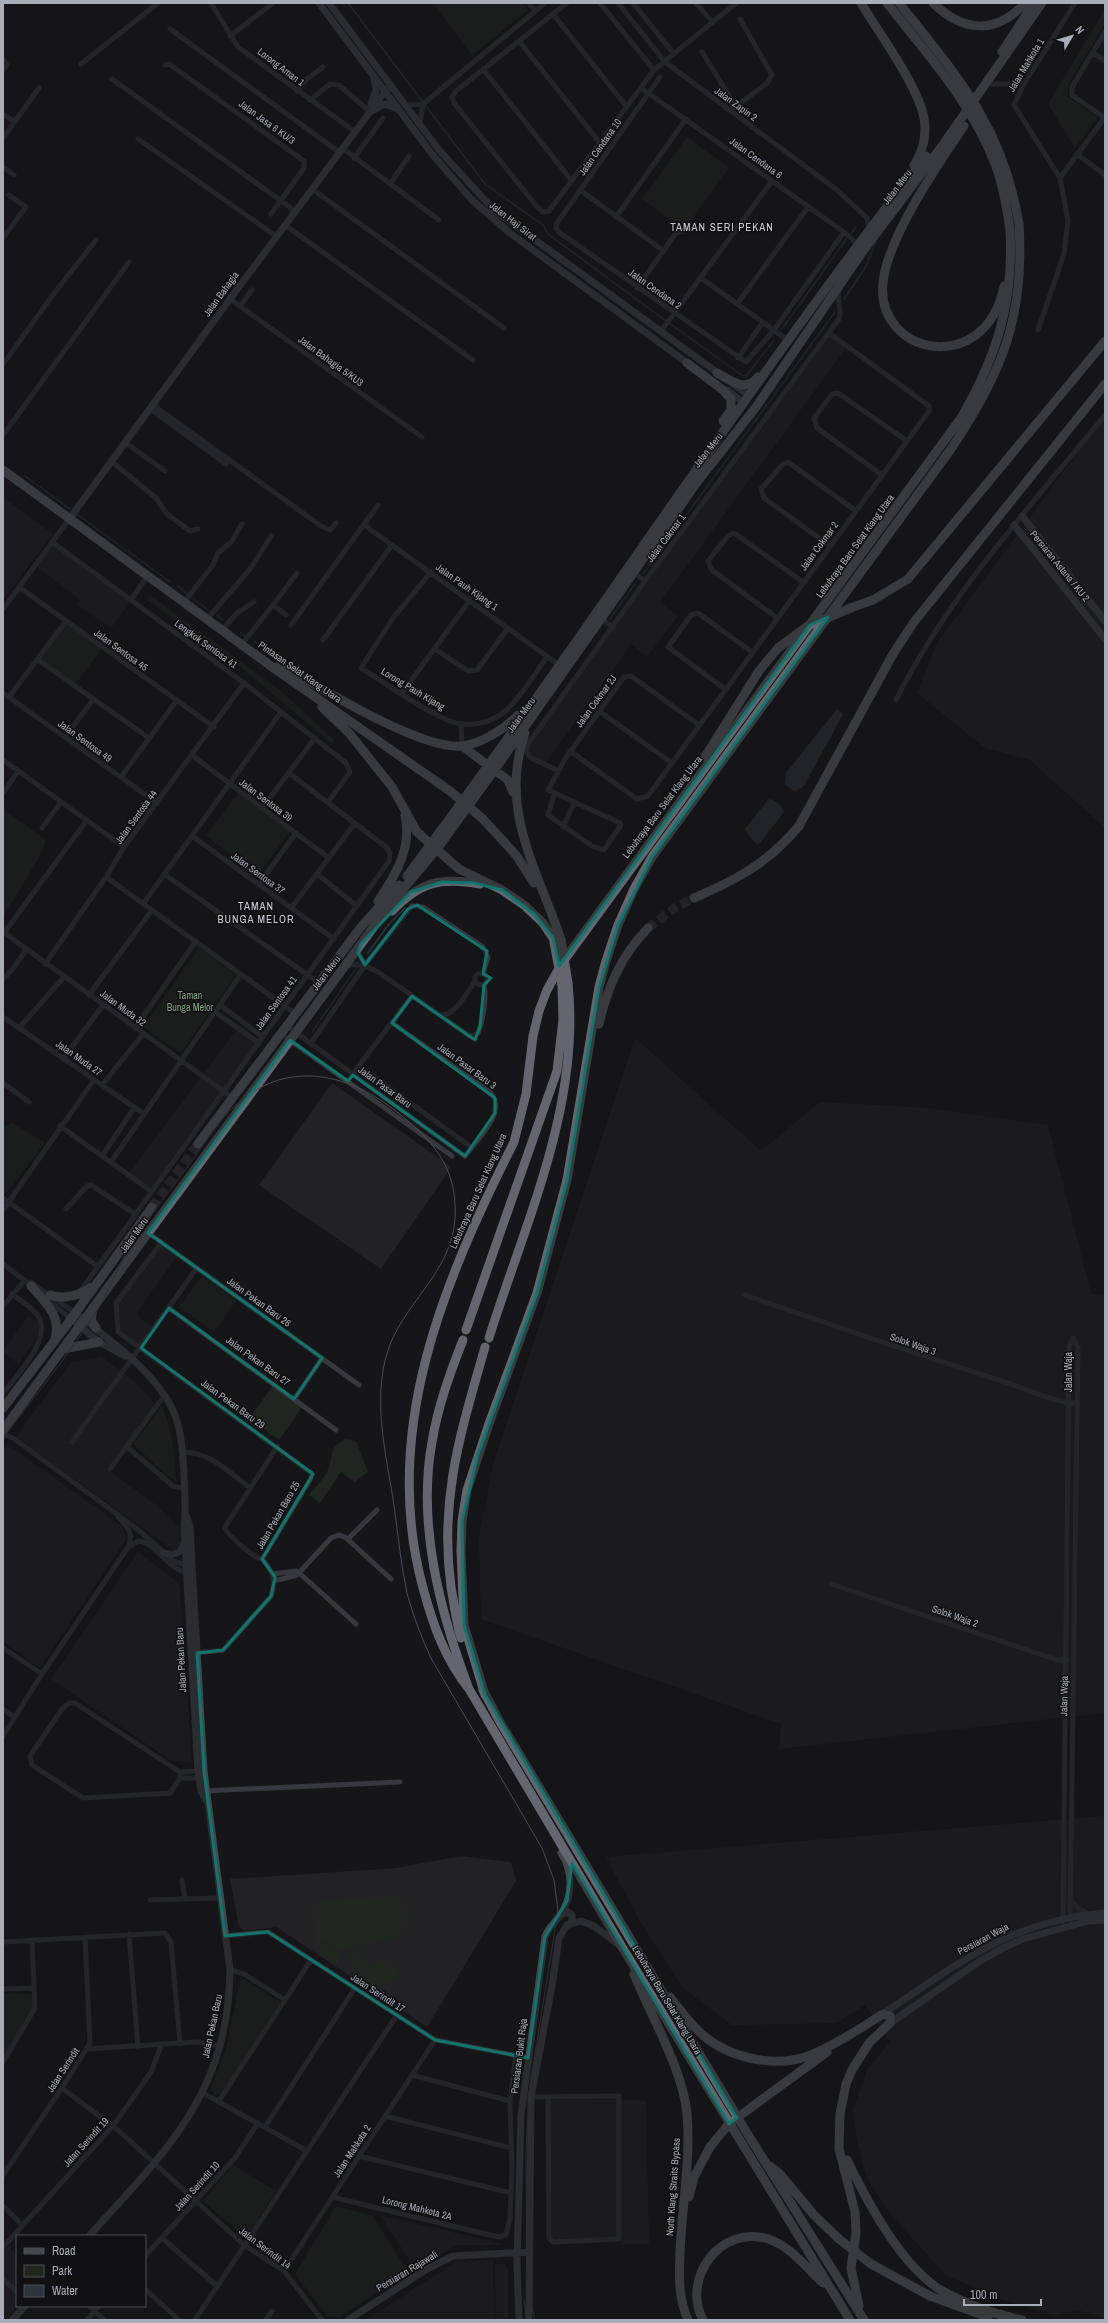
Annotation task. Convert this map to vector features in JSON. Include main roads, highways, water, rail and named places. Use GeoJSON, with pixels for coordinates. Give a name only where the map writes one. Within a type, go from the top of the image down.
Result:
{"type":"FeatureCollection","features":[{"type":"Feature","properties":{"kind":"highway"},"geometry":{"type":"LineString","coordinates":[[861,3],[914,90],[924,119],[925,134],[919,158],[887,207]]}},
{"type":"Feature","properties":{"kind":"highway","name":"Lebuhraya Baru Selat Klang Utara"},"geometry":{"type":"LineString","coordinates":[[850,2320],[622,1947],[439,1640],[428,1608],[413,1544],[409,1458],[424,1368],[439,1312],[450,1280],[514,1142],[526,1094],[533,1036],[539,1011],[547,990],[562,963],[683,796],[725,742],[942,446],[975,394],[990,362],[1006,309],[1011,269],[1010,230],[999,177],[977,125],[937,66],[887,3]]}},
{"type":"Feature","properties":{"kind":"highway","name":"Lebuhraya Baru Selat Klang Utara"},"geometry":{"type":"LineString","coordinates":[[485,1695],[464,1625],[461,1551],[462,1521],[467,1490],[478,1454],[537,1293],[567,1180],[585,1079],[599,987],[618,925],[634,889],[652,857],[951,449],[987,391],[1007,346],[1016,311],[1020,282],[1019,224],[1007,170],[985,120],[960,82],[899,3]]}},
{"type":"Feature","properties":{"kind":"highway"},"geometry":{"type":"LineString","coordinates":[[933,3],[954,20],[972,26],[990,26],[1003,22],[1015,14],[1025,3]]}},
{"type":"Feature","properties":{"kind":"highway","name":"Jalan Meru"},"geometry":{"type":"LineString","coordinates":[[3,1430],[491,768],[532,718],[600,618],[698,481],[756,407],[809,332],[860,249],[869,230],[937,143],[1034,3]]}},
{"type":"Feature","properties":{"kind":"highway","name":"Jalan Meru"},"geometry":{"type":"LineString","coordinates":[[491,768],[536,697],[787,343],[1006,57],[1042,3]]}},
{"type":"Feature","properties":{"kind":"highway"},"geometry":{"type":"LineString","coordinates":[[1006,57],[992,84],[937,167],[890,253],[884,273],[883,295],[885,307],[896,325],[909,337],[919,342],[940,347],[962,344],[980,333],[993,318],[1003,294],[1010,230]]}},
{"type":"Feature","properties":{"kind":"highway"},"geometry":{"type":"LineString","coordinates":[[698,481],[749,406],[748,400],[757,397],[824,306]]}},
{"type":"Feature","properties":{"kind":"highway"},"geometry":{"type":"LineString","coordinates":[[683,796],[686,784],[705,757],[759,671],[778,648],[808,626],[873,600],[908,579],[1105,341]]}},
{"type":"Feature","properties":{"kind":"highway"},"geometry":{"type":"LineString","coordinates":[[718,373],[739,385],[747,386],[753,383],[787,343]]}},
{"type":"Feature","properties":{"kind":"highway"},"geometry":{"type":"LineString","coordinates":[[687,363],[728,394],[733,403],[731,410],[711,440],[687,483]]}},
{"type":"Feature","properties":{"kind":"highway"},"geometry":{"type":"LineString","coordinates":[[694,898],[748,873],[778,850],[795,830],[812,806],[894,654],[914,622],[1105,384]]}},
{"type":"Feature","properties":{"kind":"highway","name":"Pintasan Selat Klang Utara"},"geometry":{"type":"LineString","coordinates":[[3,470],[222,630],[450,791],[482,818],[516,855],[555,921]]}},
{"type":"Feature","properties":{"kind":"highway"},"geometry":{"type":"LineString","coordinates":[[275,668],[279,666],[288,669],[391,725],[426,740],[462,746],[508,780],[530,860],[555,921],[556,940],[565,984],[569,1044],[566,1085],[551,1151],[488,1338]]}},
{"type":"Feature","properties":{"kind":"highway"},"geometry":{"type":"LineString","coordinates":[[275,668],[327,711],[350,734],[392,787],[417,832],[459,869],[493,886],[524,905],[543,923],[556,940]]}},
{"type":"Feature","properties":{"kind":"highway"},"geometry":{"type":"LineString","coordinates":[[462,746],[495,733],[512,722],[536,697]]}},
{"type":"Feature","properties":{"kind":"highway"},"geometry":{"type":"LineString","coordinates":[[518,814],[515,772],[520,748],[532,718]]}},
{"type":"Feature","properties":{"kind":"highway"},"geometry":{"type":"LineString","coordinates":[[361,927],[397,873],[402,859],[407,831],[403,807]]}},
{"type":"Feature","properties":{"kind":"highway","name":"Jalan Meru"},"geometry":{"type":"LineString","coordinates":[[198,1144],[361,927],[434,846]]}},
{"type":"Feature","properties":{"kind":"highway"},"geometry":{"type":"LineString","coordinates":[[528,874],[556,940]]}},
{"type":"Feature","properties":{"kind":"highway"},"geometry":{"type":"LineString","coordinates":[[363,941],[411,892],[426,885],[459,881],[493,886]]}},
{"type":"Feature","properties":{"kind":"highway"},"geometry":{"type":"LineString","coordinates":[[585,1079],[609,986],[630,948],[648,928]]}},
{"type":"Feature","properties":{"kind":"highway"},"geometry":{"type":"LineString","coordinates":[[466,1330],[557,1071],[563,1020],[565,984]]}},
{"type":"Feature","properties":{"kind":"highway","name":"Jalan Meru"},"geometry":{"type":"LineString","coordinates":[[3,1408],[96,1285],[152,1207]]}},
{"type":"Feature","properties":{"kind":"highway"},"geometry":{"type":"LineString","coordinates":[[28,1283],[49,1305],[56,1326],[54,1341],[39,1361]]}},
{"type":"Feature","properties":{"kind":"highway"},"geometry":{"type":"LineString","coordinates":[[50,1295],[57,1298],[78,1294],[96,1285]]}},
{"type":"Feature","properties":{"kind":"highway"},"geometry":{"type":"LineString","coordinates":[[93,1308],[91,1320],[96,1328]]}},
{"type":"Feature","properties":{"kind":"highway","name":"Lebuhraya Baru Selat Klang Utara"},"geometry":{"type":"LineString","coordinates":[[463,1340],[445,1386],[431,1443],[428,1510],[434,1567],[440,1597],[458,1661],[469,1689]]}},
{"type":"Feature","properties":{"kind":"highway"},"geometry":{"type":"LineString","coordinates":[[63,1349],[99,1342]]}},
{"type":"Feature","properties":{"kind":"highway","name":"Lebuhraya Baru Selat Klang Utara"},"geometry":{"type":"LineString","coordinates":[[485,1347],[458,1443],[450,1490],[446,1534],[456,1619],[466,1652],[485,1695],[646,1966],[765,2163],[864,2319]]}},
{"type":"Feature","properties":{"kind":"highway","name":"North Klang Straits Bypass"},"geometry":{"type":"LineString","coordinates":[[622,1947],[650,2014],[669,2052],[682,2089],[687,2112],[688,2150],[681,2228],[679,2290],[683,2308],[688,2320]]}},
{"type":"Feature","properties":{"kind":"highway"},"geometry":{"type":"LineString","coordinates":[[646,1966],[688,2021],[704,2036],[718,2046],[739,2054],[766,2060],[792,2060],[819,2051],[883,2014],[890,2016],[890,2023],[869,2043],[852,2070],[842,2098],[839,2138],[855,2212],[856,2233],[851,2268],[852,2280],[864,2319]]}},
{"type":"Feature","properties":{"kind":"highway"},"geometry":{"type":"LineString","coordinates":[[681,2228],[694,2177],[710,2147],[728,2125],[843,2038]]}},
{"type":"Feature","properties":{"kind":"highway"},"geometry":{"type":"LineString","coordinates":[[839,2138],[856,2178],[885,2227],[909,2261],[925,2277],[943,2292],[966,2303],[994,2314],[1022,2320]]}},
{"type":"Feature","properties":{"kind":"highway"},"geometry":{"type":"LineString","coordinates":[[765,2163],[779,2173],[814,2215],[839,2239],[871,2264],[930,2296],[976,2314],[1000,2320]]}},
{"type":"Feature","properties":{"kind":"highway"},"geometry":{"type":"LineString","coordinates":[[703,2320],[698,2305],[697,2289],[702,2269],[714,2252],[721,2246],[738,2239],[758,2237],[776,2242],[791,2252],[831,2291]]}},
{"type":"Feature","properties":{"kind":"water"},"geometry":{"type":"Polygon","coordinates":[[[837,709],[843,714],[804,786],[794,791],[785,785],[786,773],[837,709]]]}},
{"type":"Feature","properties":{"kind":"water"},"geometry":{"type":"Polygon","coordinates":[[[771,799],[780,805],[784,812],[760,843],[757,844],[745,829],[768,800],[771,799]]]}},
{"type":"Feature","properties":{"kind":"waterway"},"geometry":{"type":"LineString","coordinates":[[348,3],[485,184],[543,225],[548,234],[666,321]]}},
{"type":"Feature","properties":{"kind":"waterway"},"geometry":{"type":"LineString","coordinates":[[850,235],[856,227]]}},
{"type":"Feature","properties":{"kind":"waterway"},"geometry":{"type":"LineString","coordinates":[[782,329],[847,238]]}},
{"type":"Feature","properties":{"kind":"waterway"},"geometry":{"type":"LineString","coordinates":[[844,299],[865,268],[876,242]]}},
{"type":"Feature","properties":{"kind":"waterway"},"geometry":{"type":"LineString","coordinates":[[643,574],[835,312]]}},
{"type":"Feature","properties":{"kind":"waterway"},"geometry":{"type":"LineString","coordinates":[[669,323],[743,376],[746,376],[774,340]]}},
{"type":"Feature","properties":{"kind":"waterway"},"geometry":{"type":"LineString","coordinates":[[25,476],[70,509]]}},
{"type":"Feature","properties":{"kind":"waterway"},"geometry":{"type":"LineString","coordinates":[[78,515],[170,582]]}},
{"type":"Feature","properties":{"kind":"waterway"},"geometry":{"type":"LineString","coordinates":[[610,619],[635,584]]}},
{"type":"Feature","properties":{"kind":"waterway"},"geometry":{"type":"LineString","coordinates":[[178,586],[186,593]]}},
{"type":"Feature","properties":{"kind":"waterway"},"geometry":{"type":"LineString","coordinates":[[191,597],[207,609]]}},
{"type":"Feature","properties":{"kind":"waterway"},"geometry":{"type":"LineString","coordinates":[[217,615],[222,620]]}},
{"type":"Feature","properties":{"kind":"waterway"},"geometry":{"type":"LineString","coordinates":[[240,632],[245,636]]}},
{"type":"Feature","properties":{"kind":"waterway"},"geometry":{"type":"LineString","coordinates":[[254,641],[266,650]]}},
{"type":"Feature","properties":{"kind":"waterway"},"geometry":{"type":"LineString","coordinates":[[368,953],[389,924],[405,908]]}},
{"type":"Feature","properties":{"kind":"waterway"},"geometry":{"type":"LineString","coordinates":[[312,1032],[357,967]]}},
{"type":"Feature","properties":{"kind":"tunnel"},"geometry":{"type":"LineString","coordinates":[[648,928],[673,909],[694,898]]}},
{"type":"Feature","properties":{"kind":"tunnel"},"geometry":{"type":"LineString","coordinates":[[152,1207],[198,1144]]}},
{"type":"Feature","properties":{"kind":"tram line"},"geometry":{"type":"LineString","coordinates":[[3,1438],[62,1361],[95,1314],[105,1298],[130,1246],[150,1216],[223,1118],[237,1104],[255,1091],[274,1082],[293,1077],[313,1076],[332,1079],[352,1085],[371,1094],[389,1106],[416,1128],[438,1152],[446,1166],[455,1198],[455,1217],[452,1235],[447,1252],[439,1267],[399,1326],[391,1342],[381,1382],[382,1423],[405,1582],[409,1602],[418,1627],[432,1660],[542,1848],[554,1880],[558,1911],[530,2085],[526,2148],[527,2290],[535,2320]]}},
{"type":"Feature","properties":{"kind":"tram line"},"geometry":{"type":"LineString","coordinates":[[524,2300],[527,2320]]}},
{"type":"Feature","properties":{"kind":"district","name":"TAMAN SERI PEKAN"},"geometry":{"type":"Point","coordinates":[722,227]}},
{"type":"Feature","properties":{"kind":"district","name":"TAMAN BUNGA MELOR"},"geometry":{"type":"Point","coordinates":[256,912]}},
{"type":"Feature","properties":{"kind":"park label","name":"Taman Bunga Melor"},"geometry":{"type":"Point","coordinates":[190,1000]}}]}
